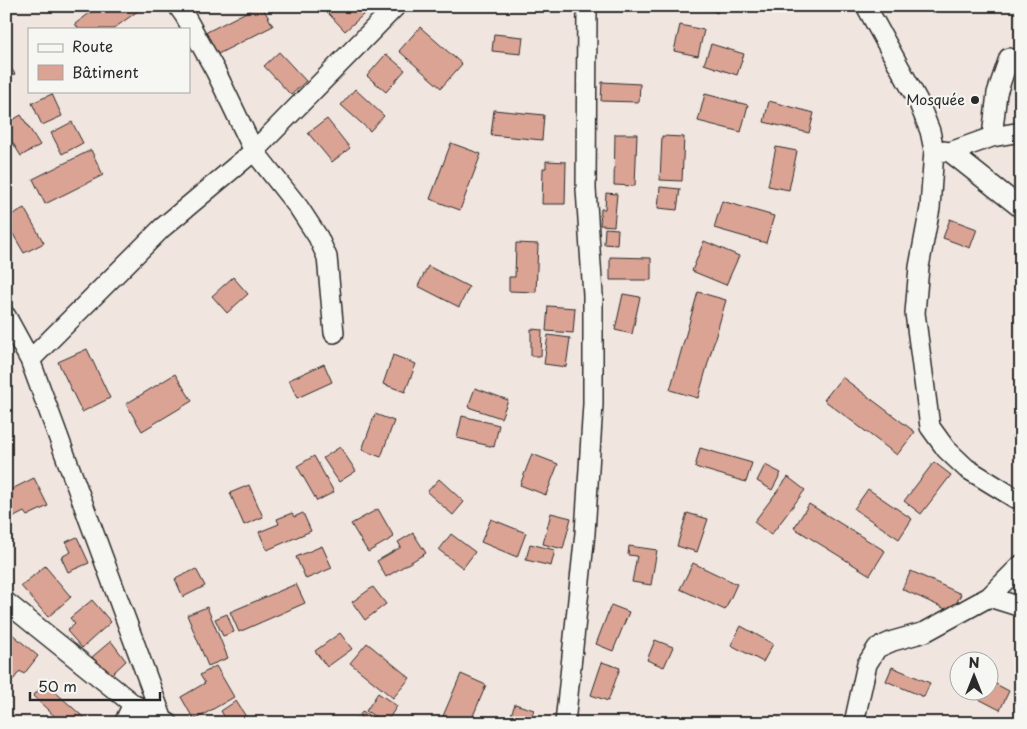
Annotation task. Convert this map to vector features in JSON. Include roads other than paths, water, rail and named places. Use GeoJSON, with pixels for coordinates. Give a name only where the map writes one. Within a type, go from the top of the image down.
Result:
{"type":"FeatureCollection","features":[{"type":"Feature","properties":{"kind":"street"},"geometry":{"type":"LineString","coordinates":[[178,6],[216,72],[254,151],[299,208],[318,237],[327,257],[334,333]]}},
{"type":"Feature","properties":{"kind":"street"},"geometry":{"type":"LineString","coordinates":[[30,360],[162,228],[254,151],[396,6]]}},
{"type":"Feature","properties":{"kind":"street"},"geometry":{"type":"LineString","coordinates":[[565,723],[585,533],[593,404],[593,295],[586,189],[587,6]]}},
{"type":"Feature","properties":{"kind":"street"},"geometry":{"type":"LineString","coordinates":[[866,6],[918,101],[930,130],[942,151],[1021,208]]}},
{"type":"Feature","properties":{"kind":"street"},"geometry":{"type":"LineString","coordinates":[[992,137],[997,93],[1009,58]]}},
{"type":"Feature","properties":{"kind":"street"},"geometry":{"type":"LineString","coordinates":[[942,151],[992,137],[1021,132]]}},
{"type":"Feature","properties":{"kind":"street"},"geometry":{"type":"LineString","coordinates":[[942,151],[920,267],[915,313],[930,427],[946,449],[966,468],[1021,500]]}},
{"type":"Feature","properties":{"kind":"street"},"geometry":{"type":"LineString","coordinates":[[6,316],[30,360],[165,722]]}},
{"type":"Feature","properties":{"kind":"street"},"geometry":{"type":"LineString","coordinates":[[854,723],[867,664],[877,648],[893,641],[925,632],[989,597],[1021,565]]}},
{"type":"Feature","properties":{"kind":"street"},"geometry":{"type":"LineString","coordinates":[[989,597],[1021,607]]}},
{"type":"Feature","properties":{"kind":"street"},"geometry":{"type":"LineString","coordinates":[[6,602],[133,704],[165,722]]}},
{"type":"Feature","properties":{"kind":"street"},"geometry":{"type":"LineString","coordinates":[[124,723],[133,704]]}},
{"type":"Feature","properties":{"kind":"place","name":"Mosquée"},"geometry":{"type":"Point","coordinates":[975,100]}}]}
